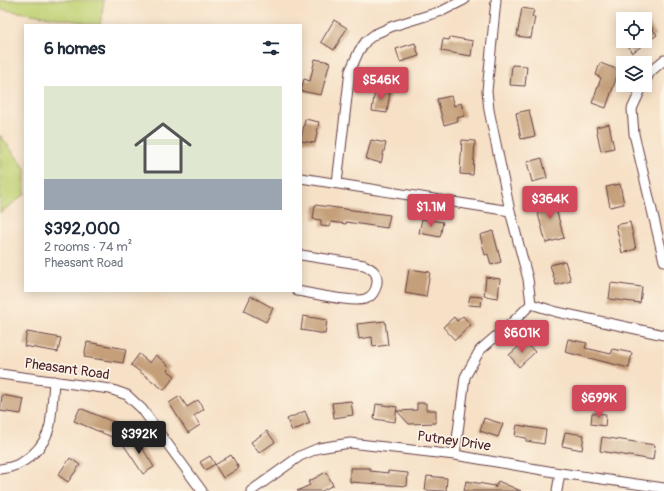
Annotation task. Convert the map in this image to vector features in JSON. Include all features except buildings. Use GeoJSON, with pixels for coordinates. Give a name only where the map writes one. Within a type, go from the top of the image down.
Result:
{"type":"FeatureCollection","features":[{"type":"Feature","properties":{"kind":"street"},"geometry":{"type":"LineString","coordinates":[[337,183],[350,71],[359,50],[375,34],[393,26],[442,11],[464,0]]}},
{"type":"Feature","properties":{"kind":"street"},"geometry":{"type":"LineString","coordinates":[[496,0],[487,91],[510,211],[528,279],[531,304]]}},
{"type":"Feature","properties":{"kind":"street"},"geometry":{"type":"LineString","coordinates":[[652,70],[664,60]]}},
{"type":"Feature","properties":{"kind":"street"},"geometry":{"type":"LineString","coordinates":[[640,92],[632,109],[634,134],[664,260]]}},
{"type":"Feature","properties":{"kind":"street"},"geometry":{"type":"LineString","coordinates":[[302,178],[510,211]]}},
{"type":"Feature","properties":{"kind":"street"},"geometry":{"type":"LineString","coordinates":[[302,255],[364,265],[371,268],[377,274],[376,290],[372,295],[364,299],[353,300],[302,292]]}},
{"type":"Feature","properties":{"kind":"street"},"geometry":{"type":"LineString","coordinates":[[531,304],[557,312],[664,335]]}},
{"type":"Feature","properties":{"kind":"street"},"geometry":{"type":"LineString","coordinates":[[454,455],[465,377],[480,350],[531,304]]}},
{"type":"Feature","properties":{"kind":"street","name":"Pheasant Road"},"geometry":{"type":"LineString","coordinates":[[0,374],[110,389],[127,395],[142,409],[202,491]]}},
{"type":"Feature","properties":{"kind":"street"},"geometry":{"type":"LineString","coordinates":[[0,469],[7,469],[27,460],[41,444],[50,424],[54,381]]}},
{"type":"Feature","properties":{"kind":"street","name":"Putney Drive"},"geometry":{"type":"LineString","coordinates":[[251,491],[300,456],[319,448],[340,443],[364,443],[454,455],[560,473],[664,488]]}},
{"type":"Feature","properties":{"kind":"street"},"geometry":{"type":"LineString","coordinates":[[558,491],[560,473]]}},
{"type":"Feature","properties":{"kind":"green space"},"geometry":{"type":"Polygon","coordinates":[[[0,0],[104,0],[100,24],[0,9],[0,0]]]}},
{"type":"Feature","properties":{"kind":"green space"},"geometry":{"type":"Polygon","coordinates":[[[0,135],[24,167],[24,195],[0,213],[0,135]]]}}]}
